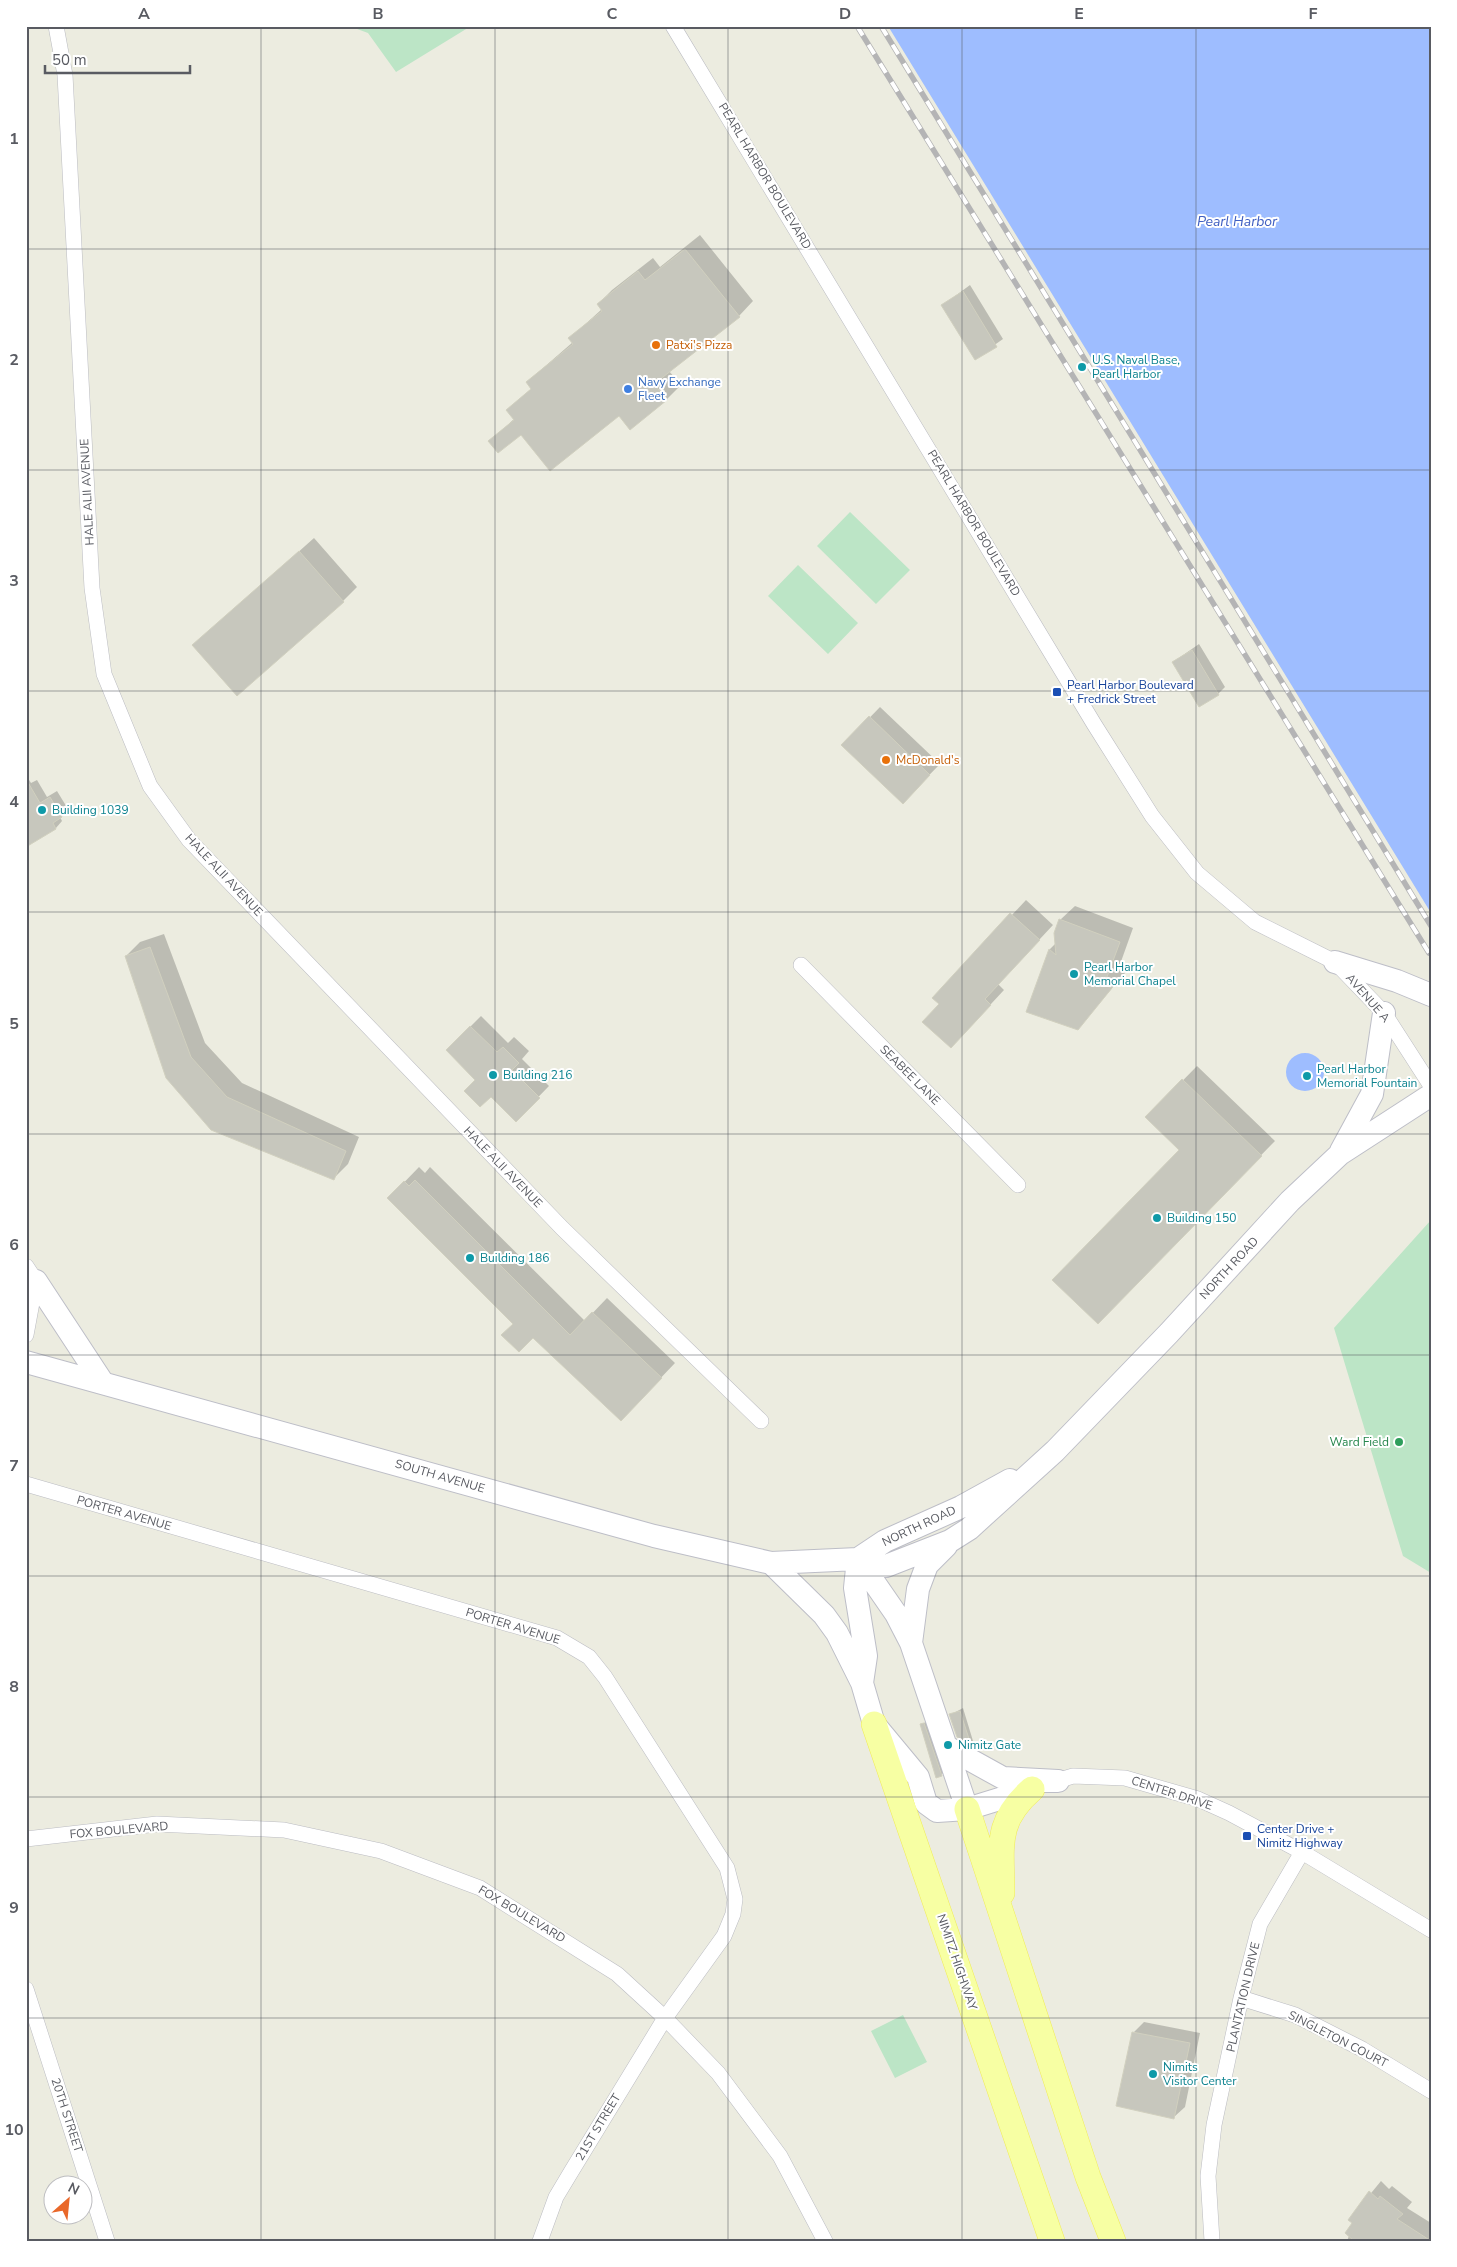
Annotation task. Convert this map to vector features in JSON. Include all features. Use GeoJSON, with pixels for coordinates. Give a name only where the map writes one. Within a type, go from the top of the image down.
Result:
{"type":"FeatureCollection","features":[{"type":"Feature","properties":{"kind":"main road","name":"NIMITZ HIGHWAY"},"geometry":{"type":"LineString","coordinates":[[874,1724],[1052,2236]]}},
{"type":"Feature","properties":{"kind":"main road"},"geometry":{"type":"LineString","coordinates":[[1002,1915],[1002,1831],[1021,1799],[1032,1789]]}},
{"type":"Feature","properties":{"kind":"main road"},"geometry":{"type":"LineString","coordinates":[[967,1809],[1088,2177],[1114,2241]]}},
{"type":"Feature","properties":{"kind":"street","name":"HALE ALII AVENUE"},"geometry":{"type":"LineString","coordinates":[[56,26],[65,75],[92,588],[104,674],[150,786],[189,840],[556,1223],[761,1421]]}},
{"type":"Feature","properties":{"kind":"street","name":"PEARL HARBOR BOULEVARD"},"geometry":{"type":"LineString","coordinates":[[673,26],[1094,724],[1152,816],[1197,873],[1255,922],[1335,962]]}},
{"type":"Feature","properties":{"kind":"street"},"geometry":{"type":"LineString","coordinates":[[1335,962],[1397,981],[1431,995]]}},
{"type":"Feature","properties":{"kind":"street","name":"AVENUE A"},"geometry":{"type":"LineString","coordinates":[[1335,962],[1384,1013],[1431,1086]]}},
{"type":"Feature","properties":{"kind":"street","name":"SEABEE LANE"},"geometry":{"type":"LineString","coordinates":[[801,965],[1018,1185]]}},
{"type":"Feature","properties":{"kind":"street"},"geometry":{"type":"LineString","coordinates":[[1340,1154],[1372,1094],[1384,1013]]}},
{"type":"Feature","properties":{"kind":"street","name":"NORTH ROAD"},"geometry":{"type":"LineString","coordinates":[[858,1560],[886,1566],[950,1541],[969,1529],[1044,1461],[1169,1333],[1290,1201],[1340,1154],[1431,1095]]}},
{"type":"Feature","properties":{"kind":"street"},"geometry":{"type":"LineString","coordinates":[[26,1335],[31,1274]]}},
{"type":"Feature","properties":{"kind":"street"},"geometry":{"type":"LineString","coordinates":[[31,1274],[103,1383]]}},
{"type":"Feature","properties":{"kind":"street","name":"SOUTH AVENUE"},"geometry":{"type":"LineString","coordinates":[[26,1362],[654,1536],[771,1563],[858,1560]]}},
{"type":"Feature","properties":{"kind":"street","name":"NORTH ROAD"},"geometry":{"type":"LineString","coordinates":[[858,1560],[885,1541],[961,1507],[1044,1461]]}},
{"type":"Feature","properties":{"kind":"street","name":"PORTER AVENUE"},"geometry":{"type":"LineString","coordinates":[[26,1484],[557,1638],[589,1657],[605,1677],[727,1868],[732,1884],[735,1899],[733,1914],[724,1936],[665,2018]]}},
{"type":"Feature","properties":{"kind":"street"},"geometry":{"type":"LineString","coordinates":[[911,1643],[918,1589],[927,1565],[950,1541]]}},
{"type":"Feature","properties":{"kind":"street"},"geometry":{"type":"LineString","coordinates":[[858,1560],[896,1614],[911,1643],[948,1747],[967,1809]]}},
{"type":"Feature","properties":{"kind":"street"},"geometry":{"type":"LineString","coordinates":[[858,1560],[855,1588],[866,1656],[862,1684]]}},
{"type":"Feature","properties":{"kind":"street","name":"NIMITZ HIGHWAY"},"geometry":{"type":"LineString","coordinates":[[771,1563],[824,1615],[837,1632],[862,1684],[874,1724]]}},
{"type":"Feature","properties":{"kind":"street"},"geometry":{"type":"LineString","coordinates":[[874,1724],[918,1777],[926,1803],[937,1811],[967,1809],[1032,1789]]}},
{"type":"Feature","properties":{"kind":"street"},"geometry":{"type":"LineString","coordinates":[[948,1747],[1003,1778],[1058,1781]]}},
{"type":"Feature","properties":{"kind":"street","name":"CENTER DRIVE"},"geometry":{"type":"LineString","coordinates":[[1032,1789],[1073,1776],[1125,1778],[1173,1792],[1229,1812],[1302,1852],[1431,1930]]}},
{"type":"Feature","properties":{"kind":"street","name":"FOX BOULEVARD"},"geometry":{"type":"LineString","coordinates":[[26,1839],[157,1824],[284,1830],[381,1851],[480,1888],[617,1974],[665,2018],[718,2073],[780,2156],[825,2241]]}},
{"type":"Feature","properties":{"kind":"street","name":"PLANTATION DRIVE"},"geometry":{"type":"LineString","coordinates":[[1212,2241],[1208,2176],[1214,2125],[1241,1998],[1260,1924],[1302,1852]]}},
{"type":"Feature","properties":{"kind":"street","name":"20TH STREET"},"geometry":{"type":"LineString","coordinates":[[26,1990],[107,2241]]}},
{"type":"Feature","properties":{"kind":"street","name":"SINGLETON COURT"},"geometry":{"type":"LineString","coordinates":[[1241,1998],[1295,2015],[1362,2049],[1431,2091]]}},
{"type":"Feature","properties":{"kind":"street","name":"21ST STREET"},"geometry":{"type":"LineString","coordinates":[[540,2241],[556,2198],[665,2018]]}},
{"type":"Feature","properties":{"kind":"green space"},"geometry":{"type":"Polygon","coordinates":[[[349,26],[471,26],[396,72],[368,33],[349,26]]]}},
{"type":"Feature","properties":{"kind":"green space"},"geometry":{"type":"Polygon","coordinates":[[[850,512],[910,570],[876,604],[817,546],[850,512]]]}},
{"type":"Feature","properties":{"kind":"green space"},"geometry":{"type":"Polygon","coordinates":[[[798,565],[858,623],[828,654],[768,596],[798,565]]]}},
{"type":"Feature","properties":{"kind":"green space","name":"Ward Field"},"geometry":{"type":"Polygon","coordinates":[[[1431,1220],[1431,1573],[1403,1556],[1334,1328],[1431,1220]]]}},
{"type":"Feature","properties":{"kind":"green space"},"geometry":{"type":"Polygon","coordinates":[[[903,2015],[927,2062],[895,2078],[871,2031],[903,2015]]]}},
{"type":"Feature","properties":{"kind":"water","name":"Pearl Harbor"},"geometry":{"type":"Polygon","coordinates":[[[888,26],[1431,26],[1431,913],[888,26]]]}},
{"type":"Feature","properties":{"kind":"water","name":"Pearl Harbor Memorial Fountain"},"geometry":{"type":"Polygon","coordinates":[[[1305,1053],[1318,1059],[1324,1072],[1318,1085],[1305,1091],[1292,1085],[1286,1072],[1292,1059],[1305,1053]]]}},
{"type":"Feature","properties":{"kind":"building"},"geometry":{"type":"Polygon","coordinates":[[[685,249],[740,317],[654,384],[667,400],[630,430],[619,416],[550,471],[521,435],[498,453],[488,441],[514,420],[506,410],[531,389],[526,382],[573,344],[568,338],[602,311],[597,304],[638,271],[645,280],[685,249]]]}},
{"type":"Feature","properties":{"kind":"building"},"geometry":{"type":"Polygon","coordinates":[[[963,291],[997,347],[975,360],[941,305],[963,291]]]}},
{"type":"Feature","properties":{"kind":"building"},"geometry":{"type":"Polygon","coordinates":[[[299,551],[344,602],[237,696],[192,645],[299,551]]]}},
{"type":"Feature","properties":{"kind":"building"},"geometry":{"type":"Polygon","coordinates":[[[1192,650],[1219,695],[1199,707],[1172,662],[1192,650]]]}},
{"type":"Feature","properties":{"kind":"building","name":"McDonald's"},"geometry":{"type":"Polygon","coordinates":[[[869,716],[930,775],[903,804],[841,745],[869,716]]]}},
{"type":"Feature","properties":{"kind":"building","name":"Building 1039"},"geometry":{"type":"Polygon","coordinates":[[[26,779],[40,803],[50,797],[62,817],[53,823],[56,829],[26,847],[26,779]]]}},
{"type":"Feature","properties":{"kind":"building"},"geometry":{"type":"Polygon","coordinates":[[[1010,913],[1040,940],[985,999],[991,1005],[951,1048],[922,1022],[939,1004],[932,998],[1010,913]]]}},
{"type":"Feature","properties":{"kind":"building","name":"Pearl Harbor Memorial Chapel"},"geometry":{"type":"Polygon","coordinates":[[[1059,919],[1120,942],[1104,985],[1112,988],[1078,1030],[1026,1012],[1049,949],[1056,955],[1054,933],[1059,919]]]}},
{"type":"Feature","properties":{"kind":"building"},"geometry":{"type":"Polygon","coordinates":[[[150,947],[191,1057],[227,1097],[346,1151],[334,1180],[211,1130],[166,1078],[125,956],[150,947]]]}},
{"type":"Feature","properties":{"kind":"building","name":"Building 216"},"geometry":{"type":"Polygon","coordinates":[[[470,1026],[497,1052],[503,1047],[519,1063],[512,1070],[540,1098],[516,1122],[491,1097],[480,1107],[464,1091],[475,1080],[446,1050],[470,1026]]]}},
{"type":"Feature","properties":{"kind":"building","name":"Building 150"},"geometry":{"type":"Polygon","coordinates":[[[1182,1079],[1262,1156],[1098,1324],[1052,1280],[1179,1150],[1145,1117],[1182,1079]]]}},
{"type":"Feature","properties":{"kind":"building"},"geometry":{"type":"Polygon","coordinates":[[[415,1180],[570,1335],[592,1312],[662,1378],[621,1421],[533,1338],[519,1352],[501,1335],[513,1324],[387,1198],[404,1181],[409,1186],[415,1180]]]}},
{"type":"Feature","properties":{"kind":"building"},"geometry":{"type":"Polygon","coordinates":[[[960,1711],[971,1745],[957,1737],[949,1714],[960,1711]]]}},
{"type":"Feature","properties":{"kind":"building"},"geometry":{"type":"Polygon","coordinates":[[[924,1723],[942,1776],[936,1778],[920,1724],[924,1723]]]}},
{"type":"Feature","properties":{"kind":"building","name":"Nimits Visitor Center"},"geometry":{"type":"Polygon","coordinates":[[[1132,2032],[1190,2043],[1174,2119],[1116,2106],[1132,2032]]]}},
{"type":"Feature","properties":{"kind":"building"},"geometry":{"type":"Polygon","coordinates":[[[1369,2191],[1378,2199],[1380,2196],[1403,2214],[1397,2219],[1431,2241],[1354,2241],[1345,2233],[1352,2223],[1348,2220],[1369,2191]]]}},
{"type":"Feature","properties":{"kind":"railway"},"geometry":{"type":"LineString","coordinates":[[857,26],[1429,953]]}},
{"type":"Feature","properties":{"kind":"railway"},"geometry":{"type":"LineString","coordinates":[[881,26],[1431,926]]}},
{"type":"Feature","properties":{"kind":"place","name":"Patxi's Pizza"},"geometry":{"type":"Point","coordinates":[656,345]}},
{"type":"Feature","properties":{"kind":"place","name":"U.S. Naval Base, Pearl Harbor"},"geometry":{"type":"Point","coordinates":[1082,367]}},
{"type":"Feature","properties":{"kind":"place","name":"Navy Exchange Fleet"},"geometry":{"type":"Point","coordinates":[628,389]}},
{"type":"Feature","properties":{"kind":"place","name":"Pearl Harbor Boulevard + Fredrick Street"},"geometry":{"type":"Point","coordinates":[1057,692]}},
{"type":"Feature","properties":{"kind":"place","name":"McDonald's"},"geometry":{"type":"Point","coordinates":[886,760]}},
{"type":"Feature","properties":{"kind":"place","name":"Building 1039"},"geometry":{"type":"Point","coordinates":[42,810]}},
{"type":"Feature","properties":{"kind":"place","name":"Pearl Harbor Memorial Chapel"},"geometry":{"type":"Point","coordinates":[1074,974]}},
{"type":"Feature","properties":{"kind":"place","name":"Building 216"},"geometry":{"type":"Point","coordinates":[493,1075]}},
{"type":"Feature","properties":{"kind":"place","name":"Pearl Harbor Memorial Fountain"},"geometry":{"type":"Point","coordinates":[1307,1076]}},
{"type":"Feature","properties":{"kind":"place","name":"Building 150"},"geometry":{"type":"Point","coordinates":[1157,1218]}},
{"type":"Feature","properties":{"kind":"place","name":"Building 186"},"geometry":{"type":"Point","coordinates":[470,1258]}},
{"type":"Feature","properties":{"kind":"place","name":"Ward Field"},"geometry":{"type":"Point","coordinates":[1399,1442]}},
{"type":"Feature","properties":{"kind":"place","name":"Nimitz Gate"},"geometry":{"type":"Point","coordinates":[948,1745]}},
{"type":"Feature","properties":{"kind":"place","name":"Center Drive + Nimitz Highway"},"geometry":{"type":"Point","coordinates":[1247,1836]}},
{"type":"Feature","properties":{"kind":"place","name":"Nimits Visitor Center"},"geometry":{"type":"Point","coordinates":[1153,2074]}}]}
